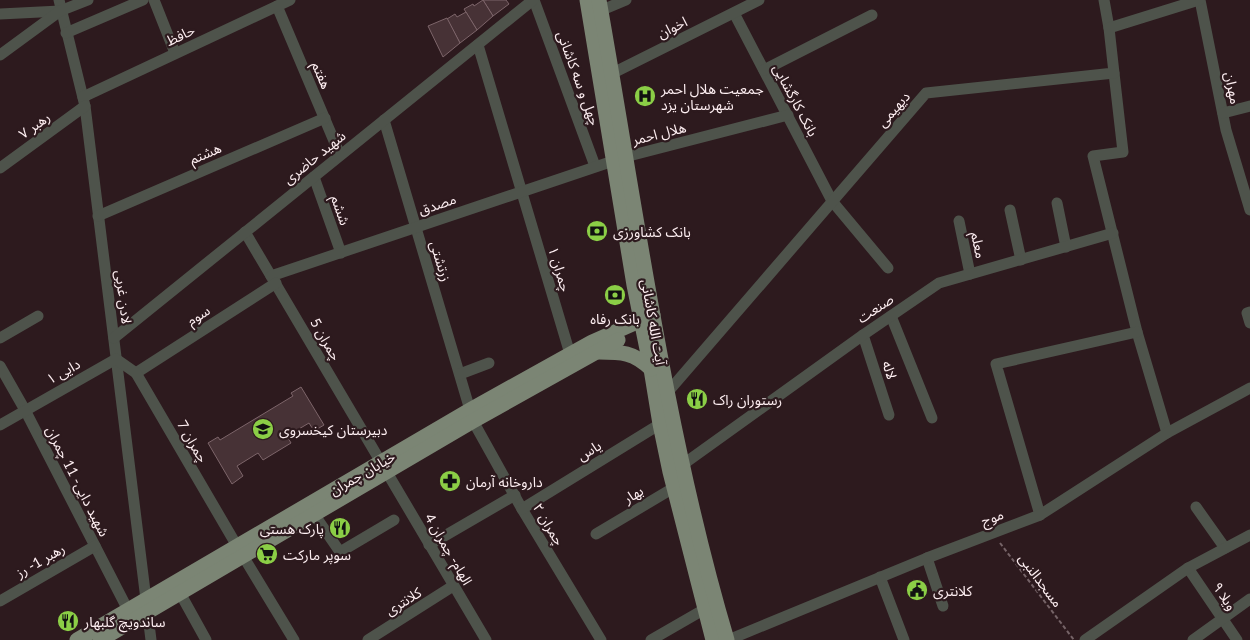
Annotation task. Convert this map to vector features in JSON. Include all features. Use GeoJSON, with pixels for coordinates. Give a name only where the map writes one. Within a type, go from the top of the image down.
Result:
{"type":"FeatureCollection","features":[{"type":"Feature","properties":{"kind":"main road","name":"آیت الله کاشانی"},"geometry":{"type":"LineString","coordinates":[[587,0],[597,9],[605,76],[648,323],[678,477],[710,605],[713,640]]}},
{"type":"Feature","properties":{"kind":"main road","name":"آیت الله کاشانی"},"geometry":{"type":"LineString","coordinates":[[619,159],[636,299],[648,323],[651,369],[662,397]]}},
{"type":"Feature","properties":{"kind":"main road"},"geometry":{"type":"LineString","coordinates":[[620,329],[629,317],[636,299]]}},
{"type":"Feature","properties":{"kind":"main road","name":"خیابان چمران"},"geometry":{"type":"LineString","coordinates":[[100,640],[146,606],[472,416],[570,354],[620,329],[648,323]]}},
{"type":"Feature","properties":{"kind":"main road","name":"خیابان چمران"},"geometry":{"type":"LineString","coordinates":[[472,416],[597,352],[648,323]]}},
{"type":"Feature","properties":{"kind":"main road"},"geometry":{"type":"LineString","coordinates":[[597,352],[622,352],[641,359],[651,369]]}},
{"type":"Feature","properties":{"kind":"main road","name":"خیابان چمران"},"geometry":{"type":"LineString","coordinates":[[77,640],[128,610],[146,606],[180,593],[240,551],[314,514],[383,467]]}},
{"type":"Feature","properties":{"kind":"main road","name":"آیت الله کاشانی"},"geometry":{"type":"LineString","coordinates":[[710,605],[727,640]]}},
{"type":"Feature","properties":{"kind":"street"},"geometry":{"type":"LineString","coordinates":[[0,14],[88,0]]}},
{"type":"Feature","properties":{"kind":"street"},"geometry":{"type":"LineString","coordinates":[[66,33],[143,0]]}},
{"type":"Feature","properties":{"kind":"street"},"geometry":{"type":"LineString","coordinates":[[154,0],[175,53]]}},
{"type":"Feature","properties":{"kind":"street","name":"هفتم"},"geometry":{"type":"LineString","coordinates":[[262,0],[271,9],[340,155]]}},
{"type":"Feature","properties":{"kind":"street","name":"حافظ"},"geometry":{"type":"LineString","coordinates":[[84,102],[175,53],[290,0]]}},
{"type":"Feature","properties":{"kind":"street","name":"شهید حاضری"},"geometry":{"type":"LineString","coordinates":[[114,338],[533,0]]}},
{"type":"Feature","properties":{"kind":"street","name":"چهل و سه کاشانی"},"geometry":{"type":"LineString","coordinates":[[533,0],[595,166]]}},
{"type":"Feature","properties":{"kind":"street"},"geometry":{"type":"LineString","coordinates":[[597,9],[626,0]]}},
{"type":"Feature","properties":{"kind":"street","name":"اخوان"},"geometry":{"type":"LineString","coordinates":[[605,76],[759,0]]}},
{"type":"Feature","properties":{"kind":"street"},"geometry":{"type":"LineString","coordinates":[[1104,0],[1123,152],[1093,156],[1136,332],[1167,433]]}},
{"type":"Feature","properties":{"kind":"street"},"geometry":{"type":"LineString","coordinates":[[1109,28],[1199,0]]}},
{"type":"Feature","properties":{"kind":"street","name":"مهران"},"geometry":{"type":"LineString","coordinates":[[1199,0],[1226,130],[1250,209]]}},
{"type":"Feature","properties":{"kind":"street"},"geometry":{"type":"LineString","coordinates":[[0,55],[59,5]]}},
{"type":"Feature","properties":{"kind":"street","name":"لادن غربی"},"geometry":{"type":"LineString","coordinates":[[59,5],[84,102],[150,640]]}},
{"type":"Feature","properties":{"kind":"street","name":"بانک کارگشایی"},"geometry":{"type":"LineString","coordinates":[[734,13],[832,201],[888,268]]}},
{"type":"Feature","properties":{"kind":"street"},"geometry":{"type":"LineString","coordinates":[[764,70],[872,15]]}},
{"type":"Feature","properties":{"kind":"street"},"geometry":{"type":"LineString","coordinates":[[478,45],[522,192]]}},
{"type":"Feature","properties":{"kind":"street","name":"دیهیمی"},"geometry":{"type":"LineString","coordinates":[[662,397],[926,93],[1114,73]]}},
{"type":"Feature","properties":{"kind":"street","name":"رهبر ۷"},"geometry":{"type":"LineString","coordinates":[[0,168],[84,102]]}},
{"type":"Feature","properties":{"kind":"street"},"geometry":{"type":"LineString","coordinates":[[1222,113],[1250,106]]}},
{"type":"Feature","properties":{"kind":"street","name":"هلال احمر"},"geometry":{"type":"LineString","coordinates":[[619,159],[788,116]]}},
{"type":"Feature","properties":{"kind":"street","name":"هشتم"},"geometry":{"type":"LineString","coordinates":[[98,216],[324,118]]}},
{"type":"Feature","properties":{"kind":"street","name":"زرتشتی"},"geometry":{"type":"LineString","coordinates":[[384,120],[472,416]]}},
{"type":"Feature","properties":{"kind":"street","name":"مصدق"},"geometry":{"type":"LineString","coordinates":[[274,280],[340,253],[619,159]]}},
{"type":"Feature","properties":{"kind":"street","name":"ششم"},"geometry":{"type":"LineString","coordinates":[[314,177],[340,253]]}},
{"type":"Feature","properties":{"kind":"street","name":"چمران ۱"},"geometry":{"type":"LineString","coordinates":[[522,192],[570,354]]}},
{"type":"Feature","properties":{"kind":"street"},"geometry":{"type":"LineString","coordinates":[[1057,203],[1066,247]]}},
{"type":"Feature","properties":{"kind":"street"},"geometry":{"type":"LineString","coordinates":[[1010,210],[1021,260]]}},
{"type":"Feature","properties":{"kind":"street","name":"معلم"},"geometry":{"type":"LineString","coordinates":[[959,221],[970,274]]}},
{"type":"Feature","properties":{"kind":"street","name":"چمران 5"},"geometry":{"type":"LineString","coordinates":[[245,232],[383,467]]}},
{"type":"Feature","properties":{"kind":"street","name":"صنعت"},"geometry":{"type":"LineString","coordinates":[[678,477],[863,335],[939,283],[1113,233]]}},
{"type":"Feature","properties":{"kind":"street","name":"سوم"},"geometry":{"type":"LineString","coordinates":[[136,373],[274,280]]}},
{"type":"Feature","properties":{"kind":"street"},"geometry":{"type":"LineString","coordinates":[[1250,312],[1247,313],[1250,323]]}},
{"type":"Feature","properties":{"kind":"street"},"geometry":{"type":"LineString","coordinates":[[0,338],[38,316]]}},
{"type":"Feature","properties":{"kind":"street"},"geometry":{"type":"LineString","coordinates":[[891,316],[932,418]]}},
{"type":"Feature","properties":{"kind":"street"},"geometry":{"type":"LineString","coordinates":[[1040,515],[996,364],[1136,332]]}},
{"type":"Feature","properties":{"kind":"street","name":"لاله"},"geometry":{"type":"LineString","coordinates":[[863,335],[889,415]]}},
{"type":"Feature","properties":{"kind":"street","name":"چمران 7"},"geometry":{"type":"LineString","coordinates":[[116,359],[136,373],[292,639]]}},
{"type":"Feature","properties":{"kind":"street","name":"دایی ۱"},"geometry":{"type":"LineString","coordinates":[[0,425],[116,359]]}},
{"type":"Feature","properties":{"kind":"street"},"geometry":{"type":"LineString","coordinates":[[460,374],[489,363]]}},
{"type":"Feature","properties":{"kind":"street","name":"شهید دایی- 11 چمران"},"geometry":{"type":"LineString","coordinates":[[0,366],[25,410],[128,610]]}},
{"type":"Feature","properties":{"kind":"street","name":"موج"},"geometry":{"type":"LineString","coordinates":[[727,640],[927,558],[1040,515],[1167,433],[1250,388]]}},
{"type":"Feature","properties":{"kind":"street","name":"چمران ۲"},"geometry":{"type":"LineString","coordinates":[[472,416],[522,509],[601,640]]}},
{"type":"Feature","properties":{"kind":"street","name":"یاس"},"geometry":{"type":"LineString","coordinates":[[522,509],[666,420]]}},
{"type":"Feature","properties":{"kind":"street","name":"الهام- چمران 4"},"geometry":{"type":"LineString","coordinates":[[383,467],[486,640]]}},
{"type":"Feature","properties":{"kind":"street","name":"بهار"},"geometry":{"type":"LineString","coordinates":[[596,534],[678,477]]}},
{"type":"Feature","properties":{"kind":"street"},"geometry":{"type":"LineString","coordinates":[[429,545],[515,496]]}},
{"type":"Feature","properties":{"kind":"street"},"geometry":{"type":"LineString","coordinates":[[1196,507],[1225,548]]}},
{"type":"Feature","properties":{"kind":"street"},"geometry":{"type":"LineString","coordinates":[[314,514],[340,552],[394,520]]}},
{"type":"Feature","properties":{"kind":"street"},"geometry":{"type":"LineString","coordinates":[[1084,640],[1188,568],[1250,535]]}},
{"type":"Feature","properties":{"kind":"street","name":"رهبر 1- رز"},"geometry":{"type":"LineString","coordinates":[[0,601],[95,546]]}},
{"type":"Feature","properties":{"kind":"street"},"geometry":{"type":"LineString","coordinates":[[927,558],[943,606]]}},
{"type":"Feature","properties":{"kind":"street","name":"ویلا ۹"},"geometry":{"type":"LineString","coordinates":[[1188,568],[1237,640]]}},
{"type":"Feature","properties":{"kind":"street"},"geometry":{"type":"LineString","coordinates":[[880,577],[904,640]]}},
{"type":"Feature","properties":{"kind":"street","name":"کلانتری"},"geometry":{"type":"LineString","coordinates":[[368,640],[453,586]]}},
{"type":"Feature","properties":{"kind":"street"},"geometry":{"type":"LineString","coordinates":[[180,593],[206,640]]}},
{"type":"Feature","properties":{"kind":"street"},"geometry":{"type":"LineString","coordinates":[[1193,640],[1250,599]]}},
{"type":"Feature","properties":{"kind":"street"},"geometry":{"type":"LineString","coordinates":[[651,640],[710,605]]}},
{"type":"Feature","properties":{"kind":"path","name":"مسجدالنبی"},"geometry":{"type":"LineString","coordinates":[[992,533],[1074,640]]}},
{"type":"Feature","properties":{"kind":"building"},"geometry":{"type":"Polygon","coordinates":[[[483,0],[506,0],[509,4],[493,16],[483,0]]]}},
{"type":"Feature","properties":{"kind":"building"},"geometry":{"type":"Polygon","coordinates":[[[483,0],[493,16],[477,30],[464,9],[473,4],[474,6],[483,0]]]}},
{"type":"Feature","properties":{"kind":"building"},"geometry":{"type":"Polygon","coordinates":[[[466,12],[477,30],[460,43],[447,19],[455,14],[457,17],[466,12]]]}},
{"type":"Feature","properties":{"kind":"building"},"geometry":{"type":"Polygon","coordinates":[[[447,18],[460,43],[443,57],[428,26],[447,18]]]}},
{"type":"Feature","properties":{"kind":"building"},"geometry":{"type":"Polygon","coordinates":[[[301,387],[324,425],[314,431],[309,423],[287,436],[291,443],[263,460],[258,453],[237,466],[243,476],[232,484],[208,443],[218,437],[220,440],[293,396],[291,393],[301,387]]]}},
{"type":"Feature","properties":{"kind":"place","name":"جمعیت هلال احمر شهرستان یزد"},"geometry":{"type":"Point","coordinates":[645,96]}},
{"type":"Feature","properties":{"kind":"place","name":"بانک کشاورزی"},"geometry":{"type":"Point","coordinates":[597,231]}},
{"type":"Feature","properties":{"kind":"place","name":"بانک رفاه"},"geometry":{"type":"Point","coordinates":[615,295]}},
{"type":"Feature","properties":{"kind":"place","name":"رستوران راک"},"geometry":{"type":"Point","coordinates":[697,399]}},
{"type":"Feature","properties":{"kind":"place","name":"دبیرستان کیخسروی"},"geometry":{"type":"Point","coordinates":[263,429]}},
{"type":"Feature","properties":{"kind":"place","name":"داروخانه آرمان"},"geometry":{"type":"Point","coordinates":[450,481]}},
{"type":"Feature","properties":{"kind":"place","name":"پارک هستی"},"geometry":{"type":"Point","coordinates":[340,528]}},
{"type":"Feature","properties":{"kind":"place","name":"سوپر مارکت"},"geometry":{"type":"Point","coordinates":[267,554]}},
{"type":"Feature","properties":{"kind":"place","name":"کلانتری"},"geometry":{"type":"Point","coordinates":[917,590]}},
{"type":"Feature","properties":{"kind":"place","name":"ساندویچ گلبهار"},"geometry":{"type":"Point","coordinates":[68,621]}}]}
